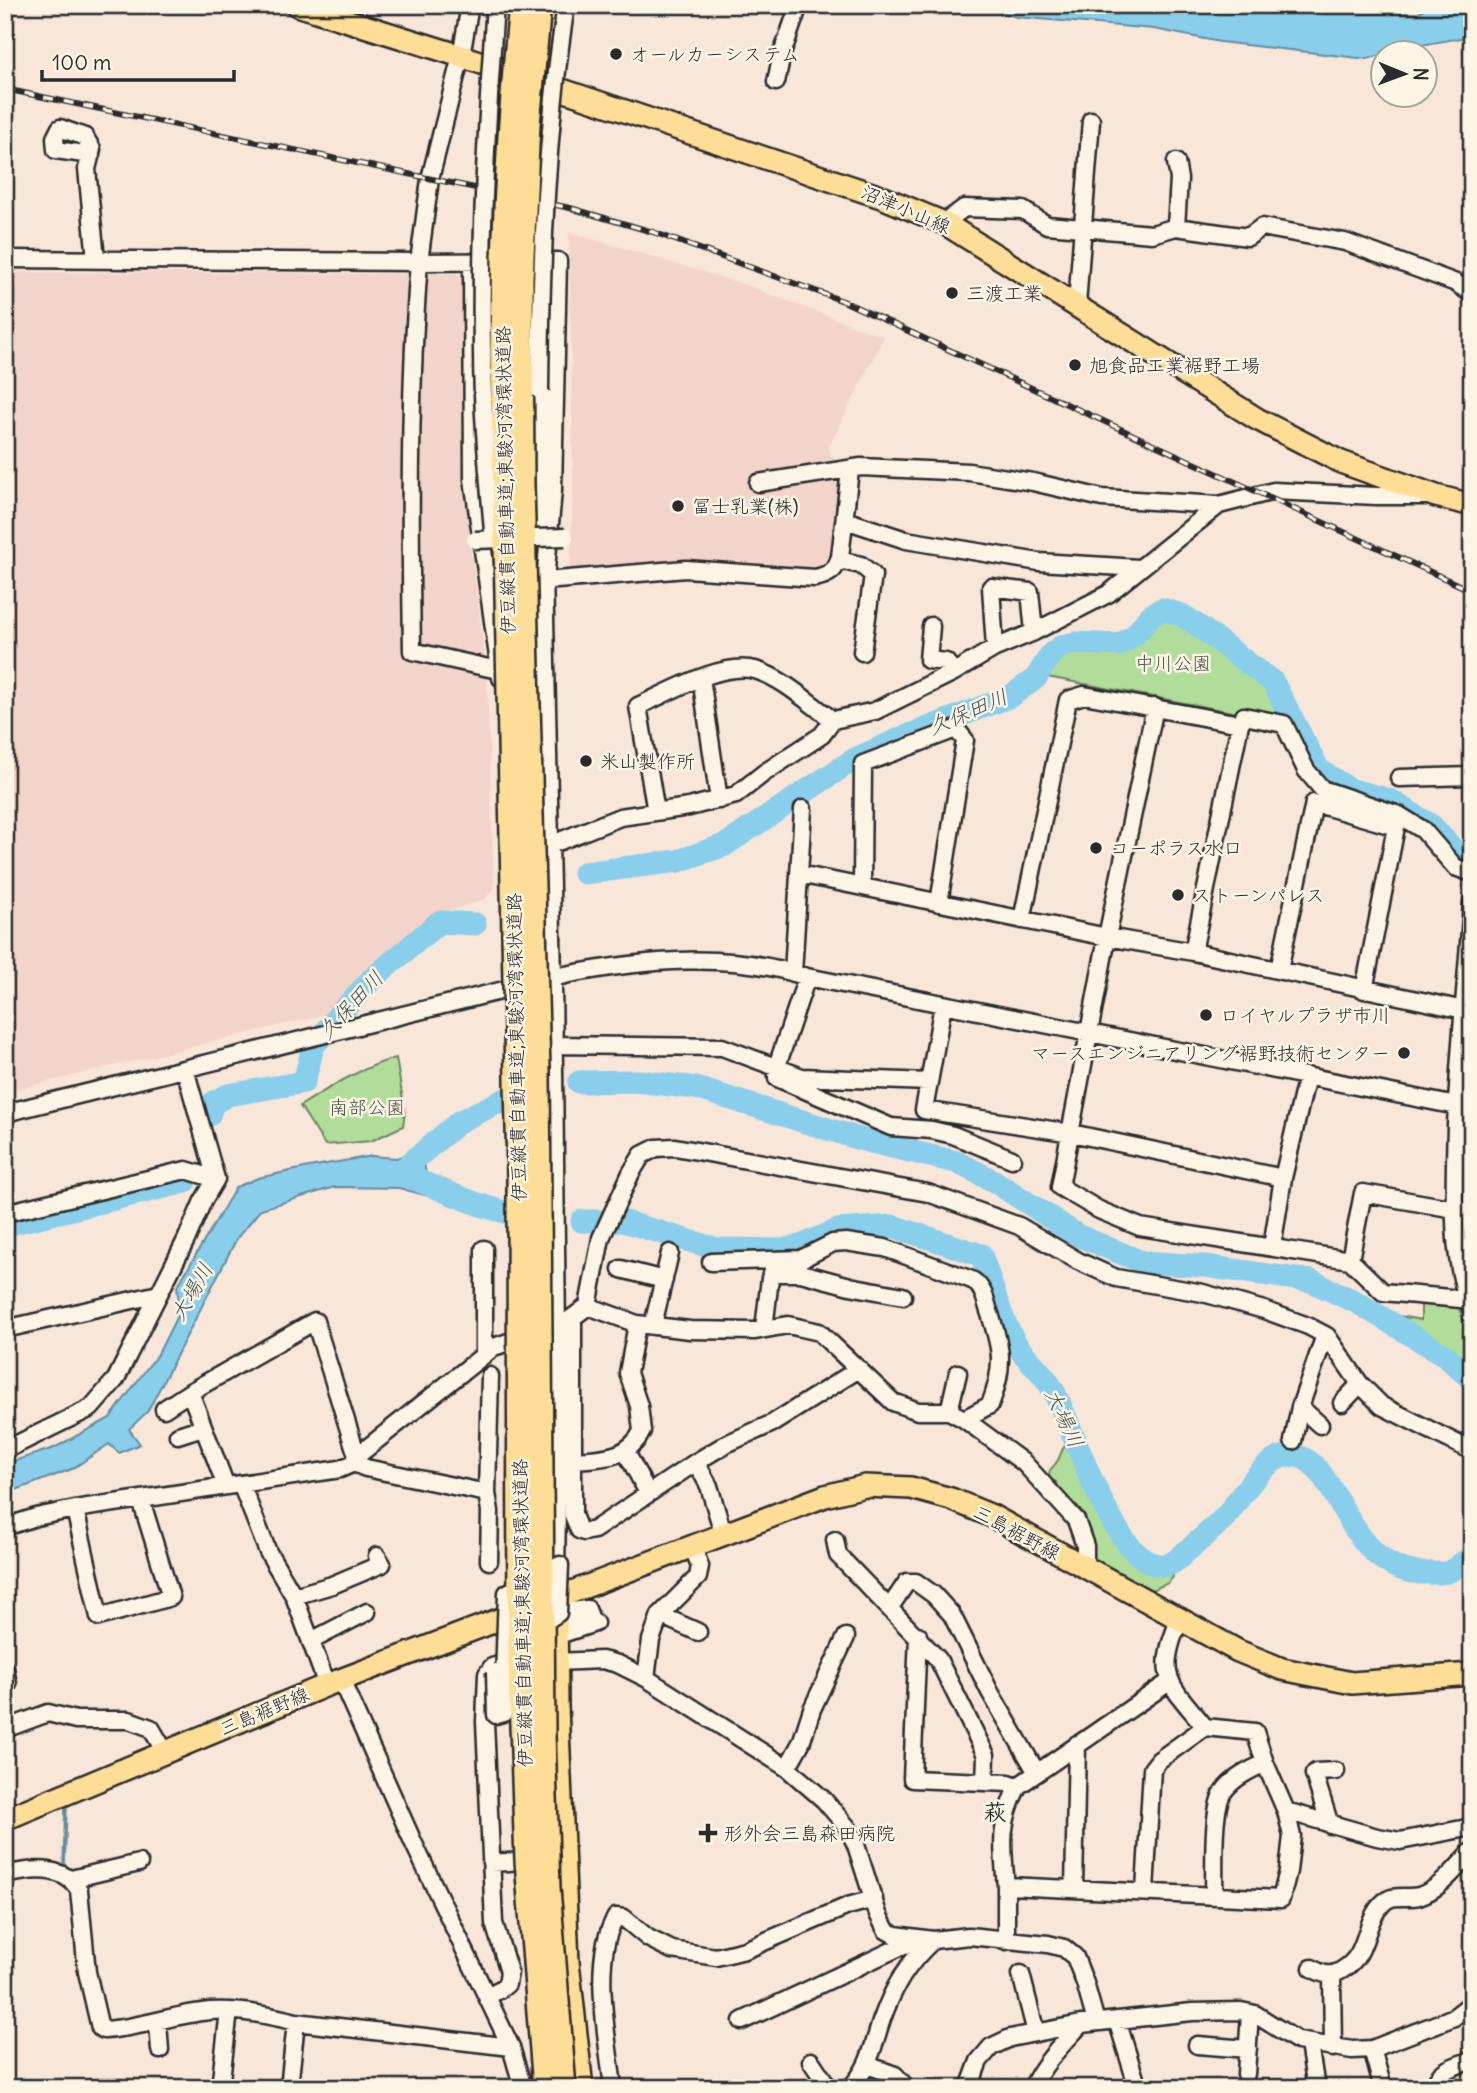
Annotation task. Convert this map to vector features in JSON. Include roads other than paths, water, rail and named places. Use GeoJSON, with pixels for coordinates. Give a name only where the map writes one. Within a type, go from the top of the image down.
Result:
{"type":"FeatureCollection","features":[{"type":"Feature","properties":{"kind":"highway"},"geometry":{"type":"LineString","coordinates":[[502,354],[498,231],[508,5]]}},
{"type":"Feature","properties":{"kind":"highway","name":"伊豆縦貫自動車道;東駿河湾環状道路"},"geometry":{"type":"LineString","coordinates":[[521,5],[505,214],[502,354],[519,1177],[520,1672],[527,1861],[543,2088]]}},
{"type":"Feature","properties":{"kind":"highway","name":"伊豆縦貫自動車道;東駿河湾環状道路"},"geometry":{"type":"LineString","coordinates":[[539,5],[528,124],[521,279],[522,471],[538,1069],[543,1735],[548,1888],[564,2088]]}},
{"type":"Feature","properties":{"kind":"highway"},"geometry":{"type":"LineString","coordinates":[[528,124],[547,5]]}},
{"type":"Feature","properties":{"kind":"main road","name":"沼津小山線"},"geometry":{"type":"LineString","coordinates":[[297,5],[461,56],[884,198],[944,223],[1257,419],[1340,462],[1472,505]]}},
{"type":"Feature","properties":{"kind":"main road","name":"三島裾野線"},"geometry":{"type":"LineString","coordinates":[[5,1819],[334,1682],[526,1609],[557,1605],[845,1489],[865,1486],[912,1488],[933,1492],[992,1516],[1179,1620],[1258,1660],[1304,1675],[1368,1682],[1472,1674]]}},
{"type":"Feature","properties":{"kind":"main road"},"geometry":{"type":"LineString","coordinates":[[557,1605],[556,1662],[568,1962],[582,2088]]}},
{"type":"Feature","properties":{"kind":"main road"},"geometry":{"type":"LineString","coordinates":[[526,1609],[524,1861],[543,2088]]}},
{"type":"Feature","properties":{"kind":"street"},"geometry":{"type":"LineString","coordinates":[[470,5],[461,56],[430,179],[419,262],[410,450],[412,651],[498,670]]}},
{"type":"Feature","properties":{"kind":"street"},"geometry":{"type":"LineString","coordinates":[[495,5],[484,215],[482,351],[486,454],[519,775],[527,1255],[526,1609]]}},
{"type":"Feature","properties":{"kind":"street"},"geometry":{"type":"LineString","coordinates":[[557,1605],[554,1045],[540,391],[545,196],[551,117],[566,5]]}},
{"type":"Feature","properties":{"kind":"street"},"geometry":{"type":"LineString","coordinates":[[776,82],[782,54],[799,5]]}},
{"type":"Feature","properties":{"kind":"street"},"geometry":{"type":"LineString","coordinates":[[1077,305],[1091,120]]}},
{"type":"Feature","properties":{"kind":"street"},"geometry":{"type":"LineString","coordinates":[[90,155],[87,169],[96,259]]}},
{"type":"Feature","properties":{"kind":"street"},"geometry":{"type":"LineString","coordinates":[[1176,162],[1179,179],[1176,227]]}},
{"type":"Feature","properties":{"kind":"street"},"geometry":{"type":"LineString","coordinates":[[944,223],[964,208],[1023,210],[1047,225],[1152,234],[1176,227],[1248,237],[1262,228],[1334,239],[1456,283],[1472,294]]}},
{"type":"Feature","properties":{"kind":"street"},"geometry":{"type":"LineString","coordinates":[[5,259],[472,263],[558,261],[553,490],[545,581]]}},
{"type":"Feature","properties":{"kind":"street"},"geometry":{"type":"LineString","coordinates":[[472,263],[473,479],[498,670],[515,717]]}},
{"type":"Feature","properties":{"kind":"street"},"geometry":{"type":"LineString","coordinates":[[758,483],[861,467],[969,472],[1033,482],[1102,498],[1219,505],[1275,491],[1376,496],[1436,495]]}},
{"type":"Feature","properties":{"kind":"street"},"geometry":{"type":"LineString","coordinates":[[545,581],[686,569],[815,578],[827,575],[839,560],[850,470]]}},
{"type":"Feature","properties":{"kind":"street"},"geometry":{"type":"LineString","coordinates":[[550,845],[620,817],[736,795],[822,735],[833,720],[875,711],[954,672],[995,648],[1034,632],[1108,594],[1219,505]]}},
{"type":"Feature","properties":{"kind":"street"},"geometry":{"type":"LineString","coordinates":[[845,520],[906,540],[1039,562],[1139,568]]}},
{"type":"Feature","properties":{"kind":"street"},"geometry":{"type":"LineString","coordinates":[[475,540],[565,537]]}},
{"type":"Feature","properties":{"kind":"street"},"geometry":{"type":"LineString","coordinates":[[839,560],[861,565],[873,575],[862,652]]}},
{"type":"Feature","properties":{"kind":"street"},"geometry":{"type":"LineString","coordinates":[[995,648],[991,587],[1030,592],[1034,632]]}},
{"type":"Feature","properties":{"kind":"street"},"geometry":{"type":"LineString","coordinates":[[931,626],[928,660],[946,662],[954,672]]}},
{"type":"Feature","properties":{"kind":"street"},"geometry":{"type":"LineString","coordinates":[[656,812],[638,706],[701,678],[735,669],[755,670],[779,682],[833,720]]}},
{"type":"Feature","properties":{"kind":"street"},"geometry":{"type":"LineString","coordinates":[[701,678],[719,800]]}},
{"type":"Feature","properties":{"kind":"street"},"geometry":{"type":"LineString","coordinates":[[1021,920],[1068,700],[1084,695],[1240,724]]}},
{"type":"Feature","properties":{"kind":"street"},"geometry":{"type":"LineString","coordinates":[[1155,707],[1107,937],[1060,1187],[1099,1210],[1140,1227],[1350,1260],[1383,1292],[1470,1303],[1454,1232],[1454,1209],[1464,1108],[1464,1010],[1472,903]]}},
{"type":"Feature","properties":{"kind":"street"},"geometry":{"type":"LineString","coordinates":[[1193,952],[1240,724],[1244,716],[1284,723],[1306,770],[1322,789],[1423,830],[1455,867],[1472,873]]}},
{"type":"Feature","properties":{"kind":"street"},"geometry":{"type":"LineString","coordinates":[[862,887],[863,764],[956,729],[965,740],[939,903]]}},
{"type":"Feature","properties":{"kind":"street"},"geometry":{"type":"LineString","coordinates":[[1399,778],[1472,776]]}},
{"type":"Feature","properties":{"kind":"street"},"geometry":{"type":"LineString","coordinates":[[1279,970],[1314,803],[1398,821]]}},
{"type":"Feature","properties":{"kind":"street"},"geometry":{"type":"LineString","coordinates":[[803,809],[799,874],[800,975],[776,1066],[777,1077],[891,1127],[932,1129],[1012,1159]]}},
{"type":"Feature","properties":{"kind":"street"},"geometry":{"type":"LineString","coordinates":[[1364,990],[1398,821]]}},
{"type":"Feature","properties":{"kind":"street"},"geometry":{"type":"LineString","coordinates":[[799,874],[1193,952],[1464,1010]]}},
{"type":"Feature","properties":{"kind":"street"},"geometry":{"type":"LineString","coordinates":[[5,1113],[612,966],[700,960],[746,964],[1464,1108]]}},
{"type":"Feature","properties":{"kind":"street"},"geometry":{"type":"LineString","coordinates":[[943,1005],[924,1110],[1071,1133],[1283,1178]]}},
{"type":"Feature","properties":{"kind":"street"},"geometry":{"type":"LineString","coordinates":[[554,1045],[722,1047],[802,1077],[928,1082]]}},
{"type":"Feature","properties":{"kind":"street"},"geometry":{"type":"LineString","coordinates":[[5,1450],[91,1408],[116,1379],[216,1179],[185,1069]]}},
{"type":"Feature","properties":{"kind":"street"},"geometry":{"type":"LineString","coordinates":[[1272,1247],[1283,1178],[1307,1076]]}},
{"type":"Feature","properties":{"kind":"street"},"geometry":{"type":"LineString","coordinates":[[5,1527],[36,1517],[75,1510],[340,1469],[355,1460],[494,1347],[557,1325],[573,1318],[588,1306],[601,1238],[631,1173],[642,1155],[656,1148],[675,1147],[928,1193],[1019,1226],[1078,1261],[1116,1278],[1224,1298],[1264,1310],[1325,1335],[1360,1384],[1382,1406],[1472,1451]]}},
{"type":"Feature","properties":{"kind":"street"},"geometry":{"type":"LineString","coordinates":[[5,1213],[186,1170],[216,1179]]}},
{"type":"Feature","properties":{"kind":"street"},"geometry":{"type":"LineString","coordinates":[[1350,1260],[1363,1192],[1472,1212]]}},
{"type":"Feature","properties":{"kind":"street"},"geometry":{"type":"LineString","coordinates":[[711,1262],[802,1259],[833,1243],[846,1242],[885,1248],[972,1280],[979,1285],[986,1302],[1000,1345],[1000,1364],[990,1405],[964,1419]]}},
{"type":"Feature","properties":{"kind":"street"},"geometry":{"type":"LineString","coordinates":[[484,1249],[484,1354]]}},
{"type":"Feature","properties":{"kind":"street"},"geometry":{"type":"LineString","coordinates":[[574,1460],[597,1459],[626,1452],[642,1431],[639,1406],[628,1373],[664,1280],[670,1253]]}},
{"type":"Feature","properties":{"kind":"street"},"geometry":{"type":"LineString","coordinates":[[621,1269],[664,1280]]}},
{"type":"Feature","properties":{"kind":"street"},"geometry":{"type":"LineString","coordinates":[[764,1329],[772,1273],[801,1272],[850,1286],[903,1296]]}},
{"type":"Feature","properties":{"kind":"street"},"geometry":{"type":"LineString","coordinates":[[5,1329],[159,1294]]}},
{"type":"Feature","properties":{"kind":"street"},"geometry":{"type":"LineString","coordinates":[[588,1306],[645,1324],[690,1330],[764,1329],[788,1325],[819,1332],[894,1402],[918,1411],[949,1411],[1024,1463],[1076,1520],[1085,1546],[1085,1568]]}},
{"type":"Feature","properties":{"kind":"street"},"geometry":{"type":"LineString","coordinates":[[573,1318],[573,1515],[579,1530],[584,1532],[594,1530],[696,1462],[726,1444],[773,1423],[859,1369]]}},
{"type":"Feature","properties":{"kind":"street"},"geometry":{"type":"LineString","coordinates":[[164,1409],[315,1321],[355,1460],[366,1468],[487,1493]]}},
{"type":"Feature","properties":{"kind":"street"},"geometry":{"type":"LineString","coordinates":[[1293,1441],[1300,1407],[1325,1335]]}},
{"type":"Feature","properties":{"kind":"street"},"geometry":{"type":"LineString","coordinates":[[949,1411],[958,1373]]}},
{"type":"Feature","properties":{"kind":"street"},"geometry":{"type":"LineString","coordinates":[[489,1561],[490,1511],[487,1493],[490,1376]]}},
{"type":"Feature","properties":{"kind":"street"},"geometry":{"type":"LineString","coordinates":[[1342,1403],[1360,1384]]}},
{"type":"Feature","properties":{"kind":"street"},"geometry":{"type":"LineString","coordinates":[[557,1385],[575,1385]]}},
{"type":"Feature","properties":{"kind":"street"},"geometry":{"type":"LineString","coordinates":[[190,1392],[203,1427],[294,1596],[311,1641],[334,1682],[487,1996],[511,2047],[523,2088]]}},
{"type":"Feature","properties":{"kind":"street"},"geometry":{"type":"LineString","coordinates":[[1300,1407],[1320,1425]]}},
{"type":"Feature","properties":{"kind":"street"},"geometry":{"type":"LineString","coordinates":[[178,1435],[203,1427]]}},
{"type":"Feature","properties":{"kind":"street"},"geometry":{"type":"LineString","coordinates":[[490,1437],[528,1437]]}},
{"type":"Feature","properties":{"kind":"street"},"geometry":{"type":"LineString","coordinates":[[626,1452],[648,1493]]}},
{"type":"Feature","properties":{"kind":"street"},"geometry":{"type":"LineString","coordinates":[[696,1462],[709,1486],[724,1536]]}},
{"type":"Feature","properties":{"kind":"street"},"geometry":{"type":"LineString","coordinates":[[75,1510],[99,1617],[171,1597],[141,1500]]}},
{"type":"Feature","properties":{"kind":"street"},"geometry":{"type":"LineString","coordinates":[[490,1511],[527,1523]]}},
{"type":"Feature","properties":{"kind":"street"},"geometry":{"type":"LineString","coordinates":[[835,1540],[838,1555],[938,1658],[986,1755],[985,1782]]}},
{"type":"Feature","properties":{"kind":"street"},"geometry":{"type":"LineString","coordinates":[[646,1678],[651,1640],[660,1615],[698,1577],[700,1566],[693,1548]]}},
{"type":"Feature","properties":{"kind":"street"},"geometry":{"type":"LineString","coordinates":[[294,1596],[332,1586],[382,1564],[377,1556]]}},
{"type":"Feature","properties":{"kind":"street"},"geometry":{"type":"LineString","coordinates":[[495,1672],[496,1715],[503,1713],[505,1648],[507,1592],[562,1560],[557,1605],[505,1648]]}},
{"type":"Feature","properties":{"kind":"street"},"geometry":{"type":"LineString","coordinates":[[890,1607],[907,1582],[912,1581],[934,1595],[952,1615],[990,1692],[1037,1773]]}},
{"type":"Feature","properties":{"kind":"street"},"geometry":{"type":"LineString","coordinates":[[557,1605],[587,1609],[590,1616],[560,1629],[562,1634],[595,1623]]}},
{"type":"Feature","properties":{"kind":"street"},"geometry":{"type":"LineString","coordinates":[[311,1641],[367,1612]]}},
{"type":"Feature","properties":{"kind":"street"},"geometry":{"type":"LineString","coordinates":[[660,1615],[698,1632]]}},
{"type":"Feature","properties":{"kind":"street"},"geometry":{"type":"LineString","coordinates":[[1179,1620],[1167,1650],[1169,1682],[1205,1727]]}},
{"type":"Feature","properties":{"kind":"street"},"geometry":{"type":"LineString","coordinates":[[918,1635],[912,1779],[1018,1786]]}},
{"type":"Feature","properties":{"kind":"street"},"geometry":{"type":"LineString","coordinates":[[787,1768],[801,1743],[812,1709],[846,1637]]}},
{"type":"Feature","properties":{"kind":"street"},"geometry":{"type":"LineString","coordinates":[[556,1662],[602,1660],[618,1664],[646,1678],[787,1768],[824,1800],[848,1828],[886,1930],[895,1936],[933,1940]]}},
{"type":"Feature","properties":{"kind":"street"},"geometry":{"type":"LineString","coordinates":[[487,1996],[507,1984],[509,1972],[494,1923],[485,1722],[487,1674],[496,1665],[526,1662]]}},
{"type":"Feature","properties":{"kind":"street"},"geometry":{"type":"LineString","coordinates":[[1006,1941],[1006,1886],[1001,1840],[1008,1806],[1018,1786],[1169,1682]]}},
{"type":"Feature","properties":{"kind":"street"},"geometry":{"type":"LineString","coordinates":[[5,1730],[47,1713],[76,1720],[129,1720],[151,1728],[165,1752]]}},
{"type":"Feature","properties":{"kind":"street"},"geometry":{"type":"LineString","coordinates":[[1006,1886],[1281,1899],[1292,1836],[1286,1811],[1255,1732],[1205,1727],[1152,1769],[1145,1891]]}},
{"type":"Feature","properties":{"kind":"street"},"geometry":{"type":"LineString","coordinates":[[1074,1889],[1077,1744]]}},
{"type":"Feature","properties":{"kind":"street"},"geometry":{"type":"LineString","coordinates":[[1214,1896],[1218,1801],[1230,1784],[1265,1763]]}},
{"type":"Feature","properties":{"kind":"street"},"geometry":{"type":"LineString","coordinates":[[1330,1825],[1314,1774],[1335,1771]]}},
{"type":"Feature","properties":{"kind":"street"},"geometry":{"type":"LineString","coordinates":[[1286,1811],[1330,1825],[1400,1841],[1472,1827]]}},
{"type":"Feature","properties":{"kind":"street"},"geometry":{"type":"LineString","coordinates":[[1312,1968],[1332,1975],[1357,1960],[1369,1928],[1383,1903],[1396,1897],[1416,1897],[1425,1893],[1451,1875],[1472,1851]]}},
{"type":"Feature","properties":{"kind":"street"},"geometry":{"type":"LineString","coordinates":[[491,1863],[524,1861]]}},
{"type":"Feature","properties":{"kind":"street"},"geometry":{"type":"LineString","coordinates":[[5,1875],[43,1870],[71,1879],[139,1863]]}},
{"type":"Feature","properties":{"kind":"street"},"geometry":{"type":"LineString","coordinates":[[71,1879],[79,1890],[87,1972],[100,2028],[104,2031],[207,2011],[229,2011],[296,2022],[511,2047]]}},
{"type":"Feature","properties":{"kind":"street"},"geometry":{"type":"LineString","coordinates":[[614,2088],[606,2028],[602,1956],[616,1917],[624,1918],[648,1938],[672,1950],[716,1957],[746,1950],[848,1906],[874,1899]]}},
{"type":"Feature","properties":{"kind":"street"},"geometry":{"type":"LineString","coordinates":[[742,2021],[904,1945],[969,1936],[1048,1944],[1064,1948],[1075,1956],[1086,1983],[1088,2023],[1049,2060],[1032,2088]]}},
{"type":"Feature","properties":{"kind":"street"},"geometry":{"type":"LineString","coordinates":[[850,2088],[867,2065],[893,1993],[913,1958],[933,1940]]}},
{"type":"Feature","properties":{"kind":"street"},"geometry":{"type":"LineString","coordinates":[[1021,1974],[1036,2033]]}},
{"type":"Feature","properties":{"kind":"street"},"geometry":{"type":"LineString","coordinates":[[1332,1975],[1334,2048]]}},
{"type":"Feature","properties":{"kind":"street"},"geometry":{"type":"LineString","coordinates":[[969,2088],[979,2060],[991,2047],[1010,2038],[1088,2023],[1234,2010],[1255,2014],[1298,2041],[1334,2048],[1372,2049],[1454,2017],[1472,2003]]}},
{"type":"Feature","properties":{"kind":"street"},"geometry":{"type":"LineString","coordinates":[[220,2088],[229,2011]]}},
{"type":"Feature","properties":{"kind":"street"},"geometry":{"type":"LineString","coordinates":[[1246,2074],[1250,2013]]}},
{"type":"Feature","properties":{"kind":"street"},"geometry":{"type":"LineString","coordinates":[[1116,2020],[1138,2088]]}},
{"type":"Feature","properties":{"kind":"street"},"geometry":{"type":"LineString","coordinates":[[158,2022],[160,2050]]}},
{"type":"Feature","properties":{"kind":"street"},"geometry":{"type":"LineString","coordinates":[[289,2088],[296,2022]]}},
{"type":"Feature","properties":{"kind":"street"},"geometry":{"type":"LineString","coordinates":[[1309,2044],[1316,2088]]}},
{"type":"Feature","properties":{"kind":"street"},"geometry":{"type":"LineString","coordinates":[[1197,2046],[1248,2049]]}},
{"type":"Feature","properties":{"kind":"street"},"geometry":{"type":"LineString","coordinates":[[1372,2049],[1383,2088]]}},
{"type":"Feature","properties":{"kind":"street"},"geometry":{"type":"LineString","coordinates":[[1434,2088],[1438,2076],[1444,2071],[1472,2060]]}},
{"type":"Feature","properties":{"kind":"street"},"geometry":{"type":"LineString","coordinates":[[811,2061],[829,2088]]}},
{"type":"Feature","properties":{"kind":"street"},"geometry":{"type":"LineString","coordinates":[[867,2065],[895,2075],[905,2086]]}},
{"type":"Feature","properties":{"kind":"water"},"geometry":{"type":"Polygon","coordinates":[[[983,5],[1246,5],[1418,14],[1428,5],[1472,5],[1472,36],[1438,42],[1438,38],[1368,38],[1367,59],[1220,42],[1154,29],[1016,17],[983,5]]]}},
{"type":"Feature","properties":{"kind":"water"},"geometry":{"type":"Polygon","coordinates":[[[423,1150],[428,1196],[399,1188],[335,1187],[261,1209],[237,1238],[148,1411],[129,1429],[140,1444],[119,1453],[109,1444],[72,1469],[5,1494],[5,1464],[54,1448],[110,1418],[159,1352],[180,1310],[177,1287],[236,1187],[258,1178],[309,1167],[372,1156],[396,1158],[423,1150]]]}},
{"type":"Feature","properties":{"kind":"waterway","name":"久保田川"},"geometry":{"type":"LineString","coordinates":[[584,873],[678,861],[725,845],[853,760],[1011,696],[1036,678],[1051,654],[1062,646],[1075,643],[1119,645],[1135,635],[1150,616],[1162,609],[1182,615],[1273,682],[1319,770],[1349,789],[1390,800],[1432,826],[1460,857]]}},
{"type":"Feature","properties":{"kind":"waterway","name":"久保田川"},"geometry":{"type":"LineString","coordinates":[[209,1115],[213,1103],[228,1095],[304,1082],[313,1047],[371,980],[439,922],[475,924]]}},
{"type":"Feature","properties":{"kind":"waterway","name":"大場川"},"geometry":{"type":"LineString","coordinates":[[579,1082],[637,1081],[696,1088],[863,1140],[956,1162],[994,1181],[1077,1235],[1142,1262],[1205,1266],[1311,1281],[1356,1302],[1446,1356],[1472,1380]]}},
{"type":"Feature","properties":{"kind":"waterway","name":"大場川"},"geometry":{"type":"LineString","coordinates":[[401,1171],[460,1121],[516,1094]]}},
{"type":"Feature","properties":{"kind":"waterway","name":"大場川"},"geometry":{"type":"LineString","coordinates":[[399,1173],[473,1202],[519,1215]]}},
{"type":"Feature","properties":{"kind":"waterway","name":"久保田川"},"geometry":{"type":"LineString","coordinates":[[5,1225],[185,1182]]}},
{"type":"Feature","properties":{"kind":"waterway","name":"大場川"},"geometry":{"type":"LineString","coordinates":[[582,1221],[622,1221],[717,1249],[781,1250],[800,1246],[838,1230],[892,1226],[981,1255],[1010,1334],[1050,1385],[1112,1521],[1129,1545],[1147,1561],[1167,1565],[1175,1561],[1224,1518],[1264,1468],[1285,1456],[1297,1456],[1312,1463],[1363,1540],[1380,1558],[1402,1569],[1445,1573],[1472,1556]]}},
{"type":"Feature","properties":{"kind":"waterway"},"geometry":{"type":"LineString","coordinates":[[64,1866],[66,1807]]}},
{"type":"Feature","properties":{"kind":"railway"},"geometry":{"type":"LineString","coordinates":[[5,89],[570,208],[653,232],[843,301],[1472,591]]}},
{"type":"Feature","properties":{"kind":"place","name":"オールカーシステム"},"geometry":{"type":"Point","coordinates":[616,54]}},
{"type":"Feature","properties":{"kind":"place","name":"三渡工業"},"geometry":{"type":"Point","coordinates":[952,293]}},
{"type":"Feature","properties":{"kind":"place","name":"旭食品工業裾野工場"},"geometry":{"type":"Point","coordinates":[1075,365]}},
{"type":"Feature","properties":{"kind":"place","name":"冨士乳業(株)"},"geometry":{"type":"Point","coordinates":[678,506]}},
{"type":"Feature","properties":{"kind":"place","name":"米山製作所"},"geometry":{"type":"Point","coordinates":[586,761]}},
{"type":"Feature","properties":{"kind":"place","name":"コーポラス水口"},"geometry":{"type":"Point","coordinates":[1096,848]}},
{"type":"Feature","properties":{"kind":"place","name":"ストーンパレス"},"geometry":{"type":"Point","coordinates":[1178,895]}},
{"type":"Feature","properties":{"kind":"place","name":"ロイヤルプラザ市川"},"geometry":{"type":"Point","coordinates":[1206,1015]}},
{"type":"Feature","properties":{"kind":"place","name":"マースエンジニアリング裾野技術センター"},"geometry":{"type":"Point","coordinates":[1404,1053]}},
{"type":"Feature","properties":{"kind":"place","name":"形外会三島森田病院"},"geometry":{"type":"Point","coordinates":[708,1833]}},
{"type":"Feature","properties":{"kind":"district","name":"萩"},"geometry":{"type":"Point","coordinates":[995,1812]}},
{"type":"Feature","properties":{"kind":"park label","name":"中川公園"},"geometry":{"type":"Point","coordinates":[1173,663]}},
{"type":"Feature","properties":{"kind":"park label","name":"南部公園"},"geometry":{"type":"Point","coordinates":[367,1107]}}]}
